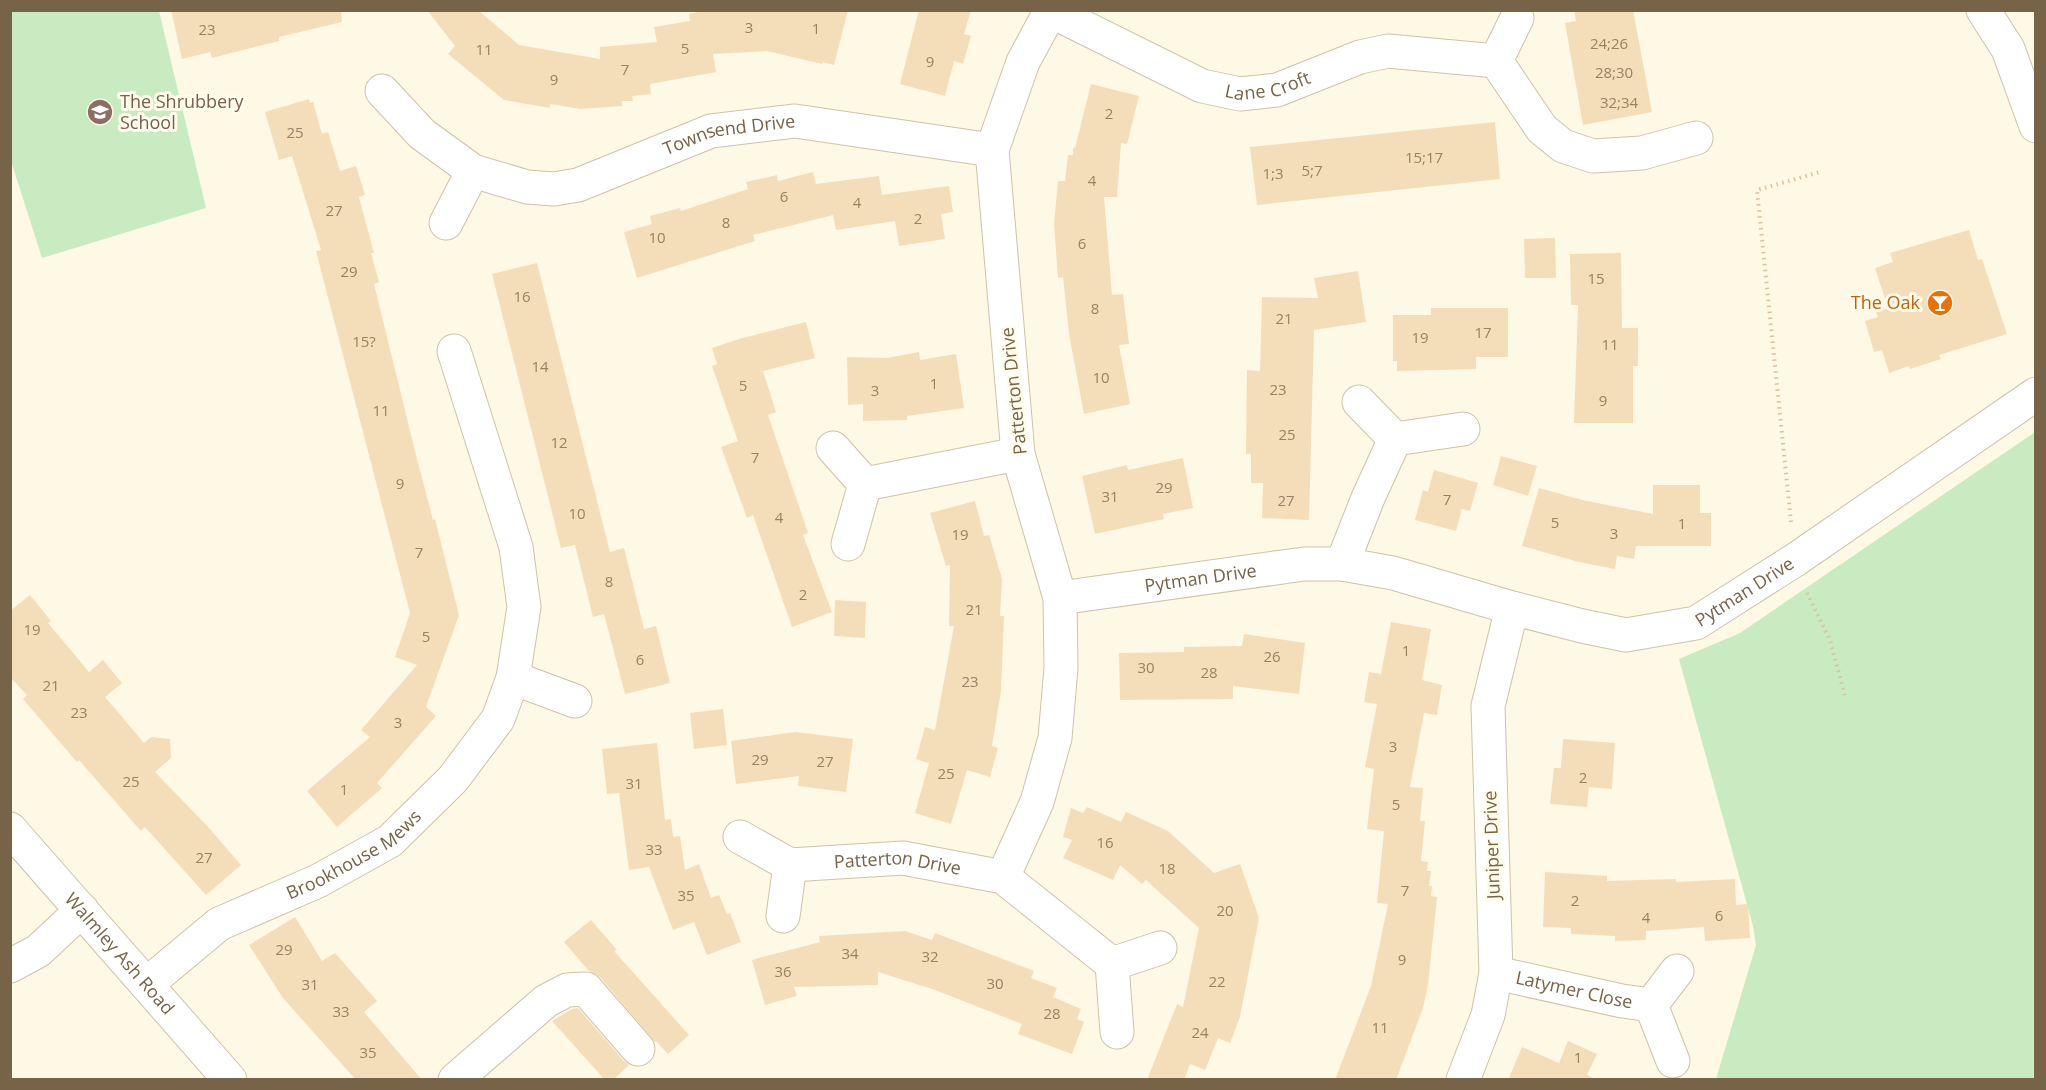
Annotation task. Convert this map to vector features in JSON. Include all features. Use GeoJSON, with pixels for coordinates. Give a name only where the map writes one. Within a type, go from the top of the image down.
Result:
{"type":"FeatureCollection","features":[{"type":"Feature","properties":{"kind":"street"},"geometry":{"type":"LineString","coordinates":[[1983,10],[2008,48],[2036,126]]}},
{"type":"Feature","properties":{"kind":"street","name":"Lane Croft"},"geometry":{"type":"LineString","coordinates":[[1051,11],[1202,86],[1239,94],[1277,90],[1359,57],[1388,51],[1496,61]]}},
{"type":"Feature","properties":{"kind":"street","name":"Patterton Drive"},"geometry":{"type":"LineString","coordinates":[[1003,877],[1037,802],[1055,738],[1061,668],[1060,598],[1018,454],[992,150],[1023,62],[1051,11]]}},
{"type":"Feature","properties":{"kind":"street"},"geometry":{"type":"LineString","coordinates":[[1517,18],[1496,61],[1542,129],[1563,146],[1593,156],[1642,153],[1696,138]]}},
{"type":"Feature","properties":{"kind":"street","name":"Townsend Drive"},"geometry":{"type":"LineString","coordinates":[[382,92],[422,134],[473,171],[527,187],[554,189],[578,185],[711,131],[795,121],[992,150]]}},
{"type":"Feature","properties":{"kind":"street"},"geometry":{"type":"LineString","coordinates":[[446,223],[473,171]]}},
{"type":"Feature","properties":{"kind":"street","name":"Brookhouse Mews"},"geometry":{"type":"LineString","coordinates":[[147,984],[219,924],[318,881],[390,842],[460,770],[498,719],[513,678],[524,607],[516,547],[454,351]]}},
{"type":"Feature","properties":{"kind":"street","name":"Pytman Drive"},"geometry":{"type":"LineString","coordinates":[[1060,598],[1304,564],[1341,564],[1393,573],[1512,608],[1626,635],[1696,623],[1795,560],[2036,394]]}},
{"type":"Feature","properties":{"kind":"street"},"geometry":{"type":"LineString","coordinates":[[1359,402],[1395,439]]}},
{"type":"Feature","properties":{"kind":"street"},"geometry":{"type":"LineString","coordinates":[[1395,439],[1463,429]]}},
{"type":"Feature","properties":{"kind":"street"},"geometry":{"type":"LineString","coordinates":[[1341,564],[1395,439]]}},
{"type":"Feature","properties":{"kind":"street"},"geometry":{"type":"LineString","coordinates":[[833,448],[865,484]]}},
{"type":"Feature","properties":{"kind":"street"},"geometry":{"type":"LineString","coordinates":[[865,484],[1018,454]]}},
{"type":"Feature","properties":{"kind":"street"},"geometry":{"type":"LineString","coordinates":[[848,544],[865,484]]}},
{"type":"Feature","properties":{"kind":"street","name":"Juniper Drive"},"geometry":{"type":"LineString","coordinates":[[1463,1080],[1488,1015],[1496,974],[1488,706],[1512,608]]}},
{"type":"Feature","properties":{"kind":"street"},"geometry":{"type":"LineString","coordinates":[[513,678],[576,701]]}},
{"type":"Feature","properties":{"kind":"street","name":"Walmley Ash Road"},"geometry":{"type":"LineString","coordinates":[[10,830],[230,1080]]}},
{"type":"Feature","properties":{"kind":"street"},"geometry":{"type":"LineString","coordinates":[[740,837],[790,865],[783,916]]}},
{"type":"Feature","properties":{"kind":"street","name":"Patterton Drive"},"geometry":{"type":"LineString","coordinates":[[790,865],[903,858],[1003,877],[1112,964]]}},
{"type":"Feature","properties":{"kind":"street"},"geometry":{"type":"LineString","coordinates":[[10,966],[38,951],[82,910]]}},
{"type":"Feature","properties":{"kind":"street"},"geometry":{"type":"LineString","coordinates":[[1117,1032],[1112,964],[1160,948]]}},
{"type":"Feature","properties":{"kind":"street","name":"Latymer Close"},"geometry":{"type":"LineString","coordinates":[[1651,1005],[1677,970]]}},
{"type":"Feature","properties":{"kind":"street","name":"Latymer Close"},"geometry":{"type":"LineString","coordinates":[[1496,974],[1651,1005]]}},
{"type":"Feature","properties":{"kind":"street"},"geometry":{"type":"LineString","coordinates":[[455,1080],[546,1001],[567,990],[586,989],[638,1050]]}},
{"type":"Feature","properties":{"kind":"street","name":"Latymer Close"},"geometry":{"type":"LineString","coordinates":[[1651,1005],[1673,1061]]}},
{"type":"Feature","properties":{"kind":"path"},"geometry":{"type":"LineString","coordinates":[[1820,172],[1756,190],[1795,560],[1809,598],[1830,640],[1845,696]]}},
{"type":"Feature","properties":{"kind":"green space","name":"The Shrubbery School"},"geometry":{"type":"Polygon","coordinates":[[[10,11],[159,11],[206,208],[42,258],[11,161],[10,11]]]}},
{"type":"Feature","properties":{"kind":"green space"},"geometry":{"type":"Polygon","coordinates":[[[2035,432],[2035,1079],[1716,1079],[1756,945],[1753,926],[1679,659],[1740,633],[2035,432]]]}},
{"type":"Feature","properties":{"kind":"building"},"geometry":{"type":"Polygon","coordinates":[[[171,10],[341,10],[342,22],[279,37],[279,41],[212,58],[210,52],[182,59],[171,10]]]}},
{"type":"Feature","properties":{"kind":"building"},"geometry":{"type":"Polygon","coordinates":[[[427,10],[478,10],[519,45],[600,59],[600,47],[657,42],[654,27],[690,21],[689,14],[707,10],[848,10],[834,65],[767,51],[713,54],[716,72],[650,84],[651,94],[632,96],[633,101],[622,101],[622,106],[581,109],[550,104],[550,108],[504,100],[448,54],[455,46],[427,10]]]}},
{"type":"Feature","properties":{"kind":"building"},"geometry":{"type":"Polygon","coordinates":[[[919,10],[971,10],[964,34],[971,36],[963,64],[954,61],[945,96],[900,84],[919,10]]]}},
{"type":"Feature","properties":{"kind":"building"},"geometry":{"type":"Polygon","coordinates":[[[1574,10],[1633,10],[1652,112],[1583,125],[1565,23],[1576,21],[1574,10]]]}},
{"type":"Feature","properties":{"kind":"building"},"geometry":{"type":"Polygon","coordinates":[[[1091,84],[1139,96],[1127,144],[1121,143],[1117,197],[1104,197],[1112,295],[1123,294],[1129,344],[1119,345],[1130,404],[1084,414],[1069,334],[1063,277],[1058,278],[1054,224],[1058,181],[1065,181],[1068,155],[1073,155],[1091,84]]]}},
{"type":"Feature","properties":{"kind":"building"},"geometry":{"type":"Polygon","coordinates":[[[309,99],[310,103],[313,102],[322,134],[328,132],[340,171],[356,166],[365,195],[359,197],[379,282],[374,284],[415,451],[459,615],[426,707],[436,716],[377,783],[382,788],[337,827],[307,791],[370,737],[361,730],[417,665],[395,657],[410,613],[316,251],[321,250],[292,156],[279,160],[265,112],[309,99]]]}},
{"type":"Feature","properties":{"kind":"building"},"geometry":{"type":"Polygon","coordinates":[[[1495,122],[1500,179],[1257,205],[1250,147],[1495,122]]]}},
{"type":"Feature","properties":{"kind":"building"},"geometry":{"type":"Polygon","coordinates":[[[813,172],[816,184],[879,176],[882,195],[949,186],[953,212],[941,214],[945,239],[899,246],[895,221],[836,230],[833,215],[753,235],[755,241],[637,278],[624,232],[652,224],[650,216],[680,208],[681,211],[748,189],[746,182],[777,175],[778,181],[813,172]]]}},
{"type":"Feature","properties":{"kind":"building","name":"The Oak"},"geometry":{"type":"Polygon","coordinates":[[[1969,230],[1978,260],[1982,259],[2007,334],[1939,355],[1941,359],[1889,373],[1882,350],[1874,352],[1865,321],[1878,317],[1876,312],[1888,308],[1875,268],[1893,262],[1890,253],[1969,230]]]}},
{"type":"Feature","properties":{"kind":"building"},"geometry":{"type":"Polygon","coordinates":[[[1555,238],[1556,278],[1525,278],[1524,239],[1555,238]]]}},
{"type":"Feature","properties":{"kind":"building"},"geometry":{"type":"Polygon","coordinates":[[[1621,253],[1622,328],[1638,328],[1638,366],[1633,366],[1633,423],[1574,423],[1578,305],[1571,305],[1570,254],[1621,253]]]}},
{"type":"Feature","properties":{"kind":"building"},"geometry":{"type":"Polygon","coordinates":[[[537,263],[610,552],[624,548],[644,629],[656,626],[670,683],[625,694],[604,614],[593,617],[575,545],[561,548],[492,274],[537,263]]]}},
{"type":"Feature","properties":{"kind":"building"},"geometry":{"type":"Polygon","coordinates":[[[1358,271],[1366,322],[1314,330],[1309,520],[1262,518],[1263,483],[1251,483],[1251,454],[1246,454],[1247,370],[1260,371],[1262,297],[1318,298],[1314,278],[1358,271]]]}},
{"type":"Feature","properties":{"kind":"building"},"geometry":{"type":"Polygon","coordinates":[[[1431,308],[1508,308],[1508,357],[1476,357],[1476,369],[1397,371],[1397,361],[1393,361],[1393,315],[1431,315],[1431,308]]]}},
{"type":"Feature","properties":{"kind":"building"},"geometry":{"type":"Polygon","coordinates":[[[806,322],[815,358],[763,371],[776,412],[768,415],[808,533],[803,535],[832,612],[792,627],[753,515],[747,518],[721,447],[738,441],[712,366],[717,364],[712,348],[806,322]]]}},
{"type":"Feature","properties":{"kind":"building"},"geometry":{"type":"Polygon","coordinates":[[[919,352],[920,360],[956,354],[964,408],[907,416],[907,420],[863,421],[863,404],[848,405],[847,357],[887,358],[919,352]]]}},
{"type":"Feature","properties":{"kind":"building"},"geometry":{"type":"Polygon","coordinates":[[[1501,456],[1537,466],[1528,496],[1493,485],[1501,456]]]}},
{"type":"Feature","properties":{"kind":"building"},"geometry":{"type":"Polygon","coordinates":[[[1183,458],[1193,508],[1163,514],[1164,519],[1095,534],[1082,476],[1127,465],[1128,470],[1183,458]]]}},
{"type":"Feature","properties":{"kind":"building"},"geometry":{"type":"Polygon","coordinates":[[[1434,470],[1478,483],[1470,511],[1462,509],[1456,531],[1415,520],[1423,490],[1428,492],[1434,470]]]}},
{"type":"Feature","properties":{"kind":"building"},"geometry":{"type":"Polygon","coordinates":[[[1653,485],[1700,485],[1700,513],[1711,513],[1711,546],[1636,546],[1634,559],[1617,556],[1615,569],[1579,562],[1522,546],[1539,488],[1582,500],[1653,514],[1653,485]]]}},
{"type":"Feature","properties":{"kind":"building"},"geometry":{"type":"Polygon","coordinates":[[[975,501],[984,536],[989,535],[1002,579],[1000,616],[1004,616],[1001,691],[992,746],[998,748],[990,777],[967,770],[951,824],[915,813],[929,763],[916,759],[925,727],[935,730],[954,626],[949,626],[950,565],[946,566],[930,513],[975,501]]]}},
{"type":"Feature","properties":{"kind":"building"},"geometry":{"type":"Polygon","coordinates":[[[30,595],[51,621],[48,623],[89,672],[103,660],[122,683],[105,697],[144,743],[151,737],[170,739],[171,758],[155,772],[241,865],[206,895],[145,827],[141,831],[79,760],[77,762],[23,699],[27,695],[10,677],[10,611],[30,595]]]}},
{"type":"Feature","properties":{"kind":"building"},"geometry":{"type":"Polygon","coordinates":[[[835,600],[866,602],[865,638],[834,636],[835,600]]]}},
{"type":"Feature","properties":{"kind":"building"},"geometry":{"type":"Polygon","coordinates":[[[1391,622],[1431,629],[1422,680],[1442,685],[1437,715],[1424,713],[1410,787],[1423,788],[1420,821],[1425,821],[1421,861],[1428,862],[1427,871],[1431,871],[1429,886],[1432,886],[1431,896],[1437,897],[1428,985],[1423,1008],[1396,1080],[1335,1080],[1371,986],[1388,904],[1377,903],[1384,831],[1367,829],[1374,769],[1365,767],[1377,704],[1364,702],[1369,672],[1381,674],[1391,622]]]}},
{"type":"Feature","properties":{"kind":"building"},"geometry":{"type":"Polygon","coordinates":[[[1244,634],[1305,643],[1299,694],[1233,686],[1233,699],[1120,700],[1119,653],[1184,652],[1184,647],[1242,646],[1244,634]]]}},
{"type":"Feature","properties":{"kind":"building"},"geometry":{"type":"Polygon","coordinates":[[[723,709],[727,745],[694,749],[690,713],[723,709]]]}},
{"type":"Feature","properties":{"kind":"building"},"geometry":{"type":"Polygon","coordinates":[[[795,732],[853,739],[846,792],[798,786],[799,776],[736,784],[731,741],[795,732]]]}},
{"type":"Feature","properties":{"kind":"building"},"geometry":{"type":"Polygon","coordinates":[[[1563,739],[1615,743],[1612,789],[1589,787],[1587,807],[1550,804],[1554,768],[1561,768],[1563,739]]]}},
{"type":"Feature","properties":{"kind":"building"},"geometry":{"type":"Polygon","coordinates":[[[657,743],[665,820],[671,819],[673,837],[680,836],[685,870],[699,864],[711,898],[719,895],[727,914],[730,913],[741,942],[707,955],[694,922],[673,930],[649,867],[629,870],[619,793],[607,794],[602,749],[657,743]]]}},
{"type":"Feature","properties":{"kind":"building"},"geometry":{"type":"Polygon","coordinates":[[[1087,807],[1121,822],[1126,812],[1168,831],[1214,873],[1240,864],[1259,918],[1240,1017],[1230,1043],[1218,1038],[1205,1070],[1190,1064],[1184,1080],[1147,1080],[1177,1004],[1183,1007],[1199,928],[1146,880],[1142,884],[1120,865],[1113,880],[1063,858],[1072,840],[1063,837],[1071,808],[1083,813],[1087,807]]]}},
{"type":"Feature","properties":{"kind":"building"},"geometry":{"type":"Polygon","coordinates":[[[1545,872],[1607,876],[1607,881],[1676,879],[1676,882],[1735,879],[1736,905],[1748,904],[1750,938],[1705,941],[1704,927],[1646,931],[1646,940],[1615,941],[1615,936],[1571,934],[1571,928],[1543,927],[1545,872]]]}},
{"type":"Feature","properties":{"kind":"building"},"geometry":{"type":"Polygon","coordinates":[[[295,917],[322,961],[335,953],[377,1001],[364,1012],[422,1080],[356,1080],[283,998],[249,945],[295,917]]]}},
{"type":"Feature","properties":{"kind":"building"},"geometry":{"type":"Polygon","coordinates":[[[591,920],[617,950],[614,951],[689,1035],[668,1054],[655,1042],[600,977],[589,971],[564,942],[591,920]]]}},
{"type":"Feature","properties":{"kind":"building"},"geometry":{"type":"Polygon","coordinates":[[[905,931],[932,940],[935,933],[1034,971],[1031,978],[1057,988],[1053,997],[1081,1009],[1077,1019],[1084,1022],[1072,1054],[1018,1034],[1022,1024],[935,990],[878,972],[878,985],[794,987],[797,996],[765,1005],[752,960],[820,942],[819,936],[905,931]]]}},
{"type":"Feature","properties":{"kind":"building"},"geometry":{"type":"Polygon","coordinates":[[[578,1008],[629,1065],[613,1080],[605,1080],[552,1021],[578,1008]]]}},
{"type":"Feature","properties":{"kind":"building"},"geometry":{"type":"Polygon","coordinates":[[[1568,1041],[1597,1054],[1587,1075],[1597,1080],[1508,1080],[1522,1047],[1559,1063],[1568,1041]]]}},
{"type":"Feature","properties":{"kind":"place","name":"The Shrubbery School"},"geometry":{"type":"Point","coordinates":[100,112]}},
{"type":"Feature","properties":{"kind":"place","name":"The Oak"},"geometry":{"type":"Point","coordinates":[1940,303]}}]}
